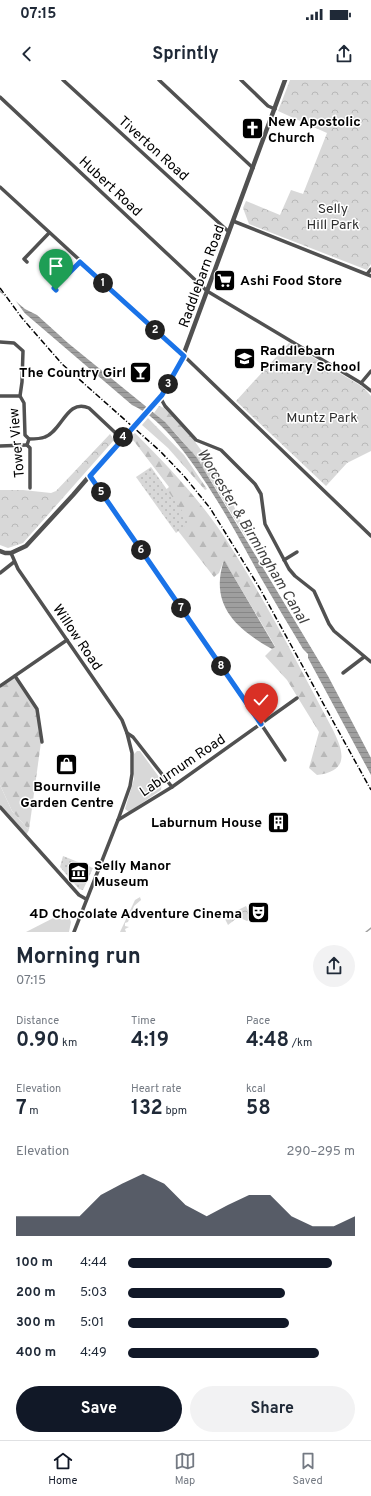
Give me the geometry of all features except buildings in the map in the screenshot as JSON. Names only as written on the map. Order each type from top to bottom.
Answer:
[{"type":"street","name":"Tiverton Road","points":[[64,80],[229,232]]},
{"type":"street","points":[[159,80],[253,168]]},
{"type":"street","points":[[241,80],[268,106],[275,109]]},
{"type":"street","name":"Raddlebarn Road","points":[[11,553],[26,546],[90,476],[130,429],[154,405],[184,356],[285,80]]},
{"type":"street","name":"Hubert Road","points":[[0,97],[207,291],[361,383],[371,391]]},
{"type":"street","points":[[0,188],[184,356],[371,536]]},
{"type":"street","points":[[233,221],[369,275],[371,269]]},
{"type":"street","points":[[28,262],[24,259],[49,233]]},
{"type":"street","points":[[56,290],[54,288],[80,262]]},
{"type":"street","name":"Tower View","points":[[0,342],[14,343],[23,351],[20,396],[24,402],[25,435],[29,439],[27,445],[30,448],[31,455],[30,488]]},
{"type":"street","points":[[361,383],[371,371]]},
{"type":"street","points":[[0,396],[20,396]]},
{"type":"street","points":[[160,397],[165,406],[196,440],[221,450],[255,484],[261,494],[264,524],[284,560],[295,576],[314,591],[329,624],[334,631],[371,662]]},
{"type":"street","points":[[29,439],[45,437],[57,427],[71,409],[82,406],[89,408],[122,439]]},
{"type":"street","points":[[0,446],[27,445]]},
{"type":"street","points":[[90,476],[285,760]]},
{"type":"street","points":[[0,550],[5,554],[11,553]]},
{"type":"street","points":[[284,560],[298,550]]},
{"type":"street","name":"Willow Road","points":[[11,553],[14,562],[122,720],[132,754],[132,774],[130,786],[74,932]]},
{"type":"street","points":[[0,573],[14,562]]},
{"type":"street","points":[[0,686],[67,640]]},
{"type":"street","points":[[344,673],[364,657]]},
{"type":"street","points":[[348,670],[351,675]]},
{"type":"street","points":[[15,676],[37,709],[42,742]]},
{"type":"street","name":"Laburnum Road","points":[[118,820],[172,787],[297,698]]},
{"type":"street","name":"Willow Road","points":[[127,733],[133,737],[172,787]]},
{"type":"street","points":[[0,807],[79,895],[86,899]]},
{"type":"green space","name":"Selly Hill Park","points":[[290,80],[371,80],[371,264],[367,270],[249,224],[243,208],[246,201],[280,215],[291,190],[303,194],[327,133],[278,111]]},
{"type":"green space","name":"Muntz Park","points":[[289,343],[363,387],[371,396],[371,451],[347,463],[326,486],[236,401]]},
{"type":"green space","points":[[159,406],[164,408],[193,439],[222,479],[247,539],[216,488],[194,456],[169,427],[154,413]]},
{"type":"green space","points":[[148,418],[184,455],[207,489],[205,490],[168,448],[142,425]]},
{"type":"green space","points":[[135,433],[173,472],[208,514],[229,544],[270,612],[336,736],[341,751],[341,758],[340,764],[335,769],[328,773],[317,775],[309,768],[319,732],[287,680],[265,656],[275,646],[224,560],[219,573],[214,577],[154,500],[169,487],[130,436]]},
{"type":"green space","points":[[110,434],[114,440],[23,543],[8,548],[0,545],[0,490],[23,490],[51,493],[56,491]]},
{"type":"green space","points":[[151,467],[190,522],[176,533],[136,477]]},
{"type":"green space","points":[[14,678],[36,709],[41,742],[29,830],[12,811],[0,785],[0,688]]},
{"type":"green space","points":[[137,751],[140,751],[162,781],[161,790],[129,812],[125,809],[134,779],[134,754]]},
{"type":"green space","points":[[0,785],[12,811],[29,830],[25,837],[0,807]]},
{"type":"green space","name":"Selly Manor Museum","points":[[63,856],[93,868],[83,890],[79,889],[60,867]]},
{"type":"green space","points":[[140,897],[141,900],[134,906],[128,922],[125,923],[125,926],[129,927],[125,929],[126,932],[120,932],[135,900]]},
{"type":"green space","points":[[246,906],[252,918],[247,921],[238,917],[228,925],[224,917]]},
{"type":"green space","points":[[67,911],[71,922],[69,932],[26,932]]},
{"type":"shaded area","points":[[0,288],[25,309],[37,315],[68,343],[165,422],[197,458],[328,676],[371,758],[371,775],[308,658],[308,654],[303,649],[287,623],[222,508],[187,457],[169,434],[151,417],[132,405],[0,292]]},
{"type":"shaded area","points":[[224,560],[275,647],[272,649],[247,633],[237,624],[223,603],[220,590],[220,576]]},
{"type":"pier","points":[[0,286],[13,297],[26,315],[9,302],[0,290]]},
{"type":"waterway","points":[[366,932],[371,928]]},
{"type":"railway","points":[[0,288],[22,318],[62,364],[160,451],[184,476],[210,508],[259,587],[371,790]]},
{"type":"place","name":"New Apostolic Church","points":[[253,129]]},
{"type":"place","name":"Ashi Food Store","points":[[224,280]]},
{"type":"place","name":"Raddlebarn Primary School","points":[[244,358]]},
{"type":"place","name":"The Country Girl","points":[[141,372]]},
{"type":"place","name":"Bournville Garden Centre","points":[[67,764]]},
{"type":"place","name":"Laburnum House","points":[[278,822]]},
{"type":"place","name":"Selly Manor Museum","points":[[78,873]]},
{"type":"place","name":"4D Chocolate Adventure Cinema","points":[[258,913]]},
{"type":"route","points":[[56,290],[54,288],[80,262],[184,356],[162,395],[130,429],[90,476],[261,724]]},
{"type":"water label","name":"Worcester & Birmingham Canal","points":[[253,536]]}]
